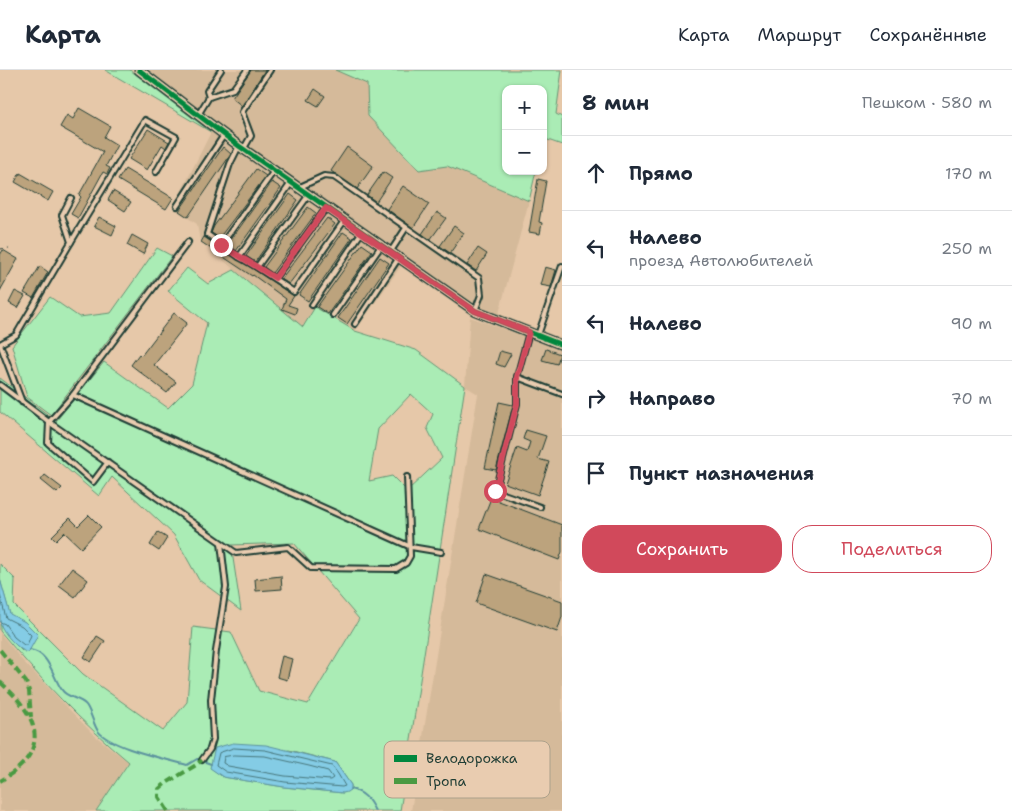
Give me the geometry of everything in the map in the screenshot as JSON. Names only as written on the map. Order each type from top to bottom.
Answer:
[{"type":"street","points":[[139,70],[241,148],[475,311],[562,345]]},
{"type":"lane","points":[[209,98],[207,91],[221,70]]},
{"type":"lane","points":[[198,115],[209,98],[233,89],[247,70]]},
{"type":"lane","points":[[270,70],[242,112],[251,136],[230,164],[207,234],[294,292],[344,220]]},
{"type":"lane","points":[[22,402],[0,344],[16,335],[145,120],[176,137],[156,172]]},
{"type":"lane","points":[[177,206],[224,135]]},
{"type":"lane","points":[[221,245],[274,171]]},
{"type":"lane","points":[[239,257],[294,186],[324,176],[334,176],[479,278],[481,295],[475,311]]},
{"type":"lane","points":[[257,267],[308,196]]},
{"type":"lane","points":[[71,198],[62,215],[71,242]]},
{"type":"lane","points":[[275,278],[326,208]]},
{"type":"lane","points":[[390,253],[406,228]]},
{"type":"lane","points":[[312,305],[361,233]]},
{"type":"lane","points":[[108,462],[93,482],[48,443],[49,422],[73,395],[188,242]]},
{"type":"lane","points":[[334,315],[380,246]]},
{"type":"lane","points":[[355,324],[398,259]]},
{"type":"lane","points":[[538,335],[562,266]]},
{"type":"lane","points":[[529,332],[517,377],[517,404],[495,491],[540,508]]},
{"type":"lane","points":[[517,377],[562,394]]},
{"type":"lane","points":[[0,385],[49,422],[236,553],[288,547],[311,568],[396,569],[406,563],[410,556],[407,477]]},
{"type":"lane","points":[[73,395],[411,547],[441,552]]},
{"type":"lane","points":[[202,760],[210,749],[213,740],[211,700],[226,587],[222,543]]},
{"type":"path","points":[[0,250],[9,248]]},
{"type":"shaded area","points":[[147,70],[335,70],[367,84],[447,166],[529,201],[498,317],[442,284],[308,191]]},
{"type":"shaded area","points":[[211,132],[401,266],[355,331],[315,307],[303,327],[200,241],[197,224],[173,208]]},
{"type":"shaded area","points":[[470,317],[562,349],[562,811],[411,811],[413,798],[550,798],[550,741],[422,741],[478,394],[465,386]]},
{"type":"shaded area","points":[[0,633],[21,659],[93,734],[128,762],[96,811],[0,811]]},
{"type":"green space","points":[[105,70],[130,70],[211,132]]},
{"type":"green space","points":[[335,70],[562,70],[556,114],[562,117],[562,145],[547,140],[547,85],[502,85],[502,175],[535,175],[529,201],[447,166],[419,170],[368,116],[367,84]]},
{"type":"green space","points":[[157,248],[172,256],[51,415],[27,397],[12,346],[50,297],[79,317],[111,313]]},
{"type":"green space","points":[[187,268],[208,284],[234,270],[303,327],[315,307],[355,331],[416,350],[465,386],[411,741],[384,741],[384,798],[402,798],[400,811],[96,811],[129,762],[62,700],[0,631],[0,624],[11,640],[22,651],[25,622],[10,615],[0,579],[0,564],[15,579],[14,605],[83,674],[163,731],[187,702],[193,627],[231,632],[259,691],[308,704],[359,619],[294,543],[231,545],[241,611],[199,580],[174,535],[112,477],[99,496],[0,412],[0,378],[56,421],[104,362],[168,408],[192,384],[207,323],[168,291]],"holes":[[[411,394],[433,414],[427,428],[442,458],[407,491],[392,476],[369,481],[378,429]],[[289,750],[335,762],[351,785],[351,789],[343,793],[284,787],[223,777],[211,768]]]},
{"type":"water","points":[[0,579],[10,614],[25,622],[38,635],[28,653],[11,640],[1,626]]},
{"type":"water","points":[[233,743],[266,745],[335,762],[351,785],[351,789],[343,793],[284,787],[223,777],[210,768],[215,748]]},
{"type":"building","points":[[251,70],[265,70],[242,106],[232,98]]},
{"type":"building","points":[[315,89],[325,96],[318,106],[308,100]]},
{"type":"building","points":[[79,108],[110,126],[104,137],[117,145],[106,166],[110,168],[107,174],[103,172],[78,218],[71,214],[81,197],[79,195],[103,152],[60,127],[67,115],[73,119]]},
{"type":"building","points":[[148,129],[169,142],[166,148],[162,145],[147,170],[129,159]]},
{"type":"building","points":[[223,147],[231,154],[188,217],[179,211]]},
{"type":"building","points":[[347,147],[373,166],[357,189],[331,171]]},
{"type":"building","points":[[125,169],[173,198],[166,209],[118,180]]},
{"type":"building","points":[[256,169],[266,176],[219,238],[211,233],[214,226]]},
{"type":"building","points":[[383,172],[392,178],[376,202],[367,195]]},
{"type":"building","points":[[20,173],[53,192],[48,201],[15,182]]},
{"type":"building","points":[[538,179],[546,181],[539,222],[542,223],[540,234],[529,232]]},
{"type":"building","points":[[272,182],[281,188],[236,251],[228,244]]},
{"type":"building","points":[[403,186],[429,204],[413,228],[387,209]]},
{"type":"building","points":[[113,191],[131,202],[125,211],[108,200]]},
{"type":"building","points":[[290,194],[298,200],[255,262],[246,256]]},
{"type":"building","points":[[308,207],[316,213],[272,273],[264,267]]},
{"type":"building","points":[[437,212],[446,218],[430,240],[422,234]]},
{"type":"building","points":[[99,217],[116,226],[112,235],[94,226]]},
{"type":"building","points":[[327,218],[335,224],[289,284],[281,279]]},
{"type":"building","points":[[454,226],[464,233],[450,253],[440,246]]},
{"type":"building","points":[[343,232],[352,238],[308,301],[299,295]]},
{"type":"building","points":[[132,235],[148,244],[143,254],[127,245]]},
{"type":"building","points":[[204,237],[294,296],[288,305],[297,308],[295,314],[282,309],[286,299],[253,275],[201,242]]},
{"type":"building","points":[[362,244],[372,251],[328,314],[317,307]]},
{"type":"building","points":[[478,248],[487,254],[476,271],[467,265]]},
{"type":"building","points":[[3,250],[18,259],[0,291],[0,255]]},
{"type":"building","points":[[380,257],[389,263],[347,324],[338,318]]},
{"type":"building","points":[[40,266],[48,272],[33,298],[24,293]]},
{"type":"building","points":[[545,267],[556,270],[551,287],[540,285]]},
{"type":"building","points":[[15,291],[25,296],[18,308],[9,303]]},
{"type":"building","points":[[174,313],[187,323],[154,365],[176,382],[167,393],[131,365],[139,354],[141,356]]},
{"type":"building","points":[[546,349],[560,354],[557,364],[542,360]]},
{"type":"building","points":[[500,351],[511,354],[504,367],[496,364]]},
{"type":"building","points":[[499,402],[513,405],[496,470],[485,468]]},
{"type":"building","points":[[526,430],[546,436],[538,459],[549,462],[538,495],[505,483],[517,448],[527,452],[530,442],[523,439]]},
{"type":"building","points":[[45,475],[62,488],[57,493],[41,480]]},
{"type":"building","points":[[491,498],[562,525],[562,552],[559,560],[479,529]]},
{"type":"building","points":[[89,515],[101,527],[81,548],[64,532],[56,540],[52,536],[70,518],[78,526]]},
{"type":"building","points":[[158,532],[167,538],[159,551],[150,545]]},
{"type":"building","points":[[72,568],[88,580],[75,597],[59,585]]},
{"type":"building","points":[[486,574],[562,601],[562,617],[557,632],[476,603]]},
{"type":"building","points":[[281,576],[282,589],[256,591],[255,579]]},
{"type":"building","points":[[97,636],[105,641],[91,662],[84,657]]},
{"type":"building","points":[[282,656],[292,659],[287,680],[277,677]]},
{"type":"waterway","points":[[30,650],[37,652],[46,660],[64,692],[87,706],[98,731],[114,743],[187,765],[197,759],[211,764]]},
{"type":"waterway","points":[[350,789],[366,797],[375,811]]},
{"type":"marked path","points":[[0,650],[26,682],[29,691],[31,717]]},
{"type":"marked path","points":[[0,682],[24,708],[31,721],[34,733],[33,746],[28,758],[17,770],[0,781]]},
{"type":"marked path","points":[[168,811],[159,797],[159,789],[202,760]]},
{"type":"cycle path","points":[[139,70],[239,146],[475,311],[562,345]]},
{"type":"route","points":[[221,245],[275,278],[326,208],[475,311],[529,332],[517,377],[517,404],[495,491]]}]
